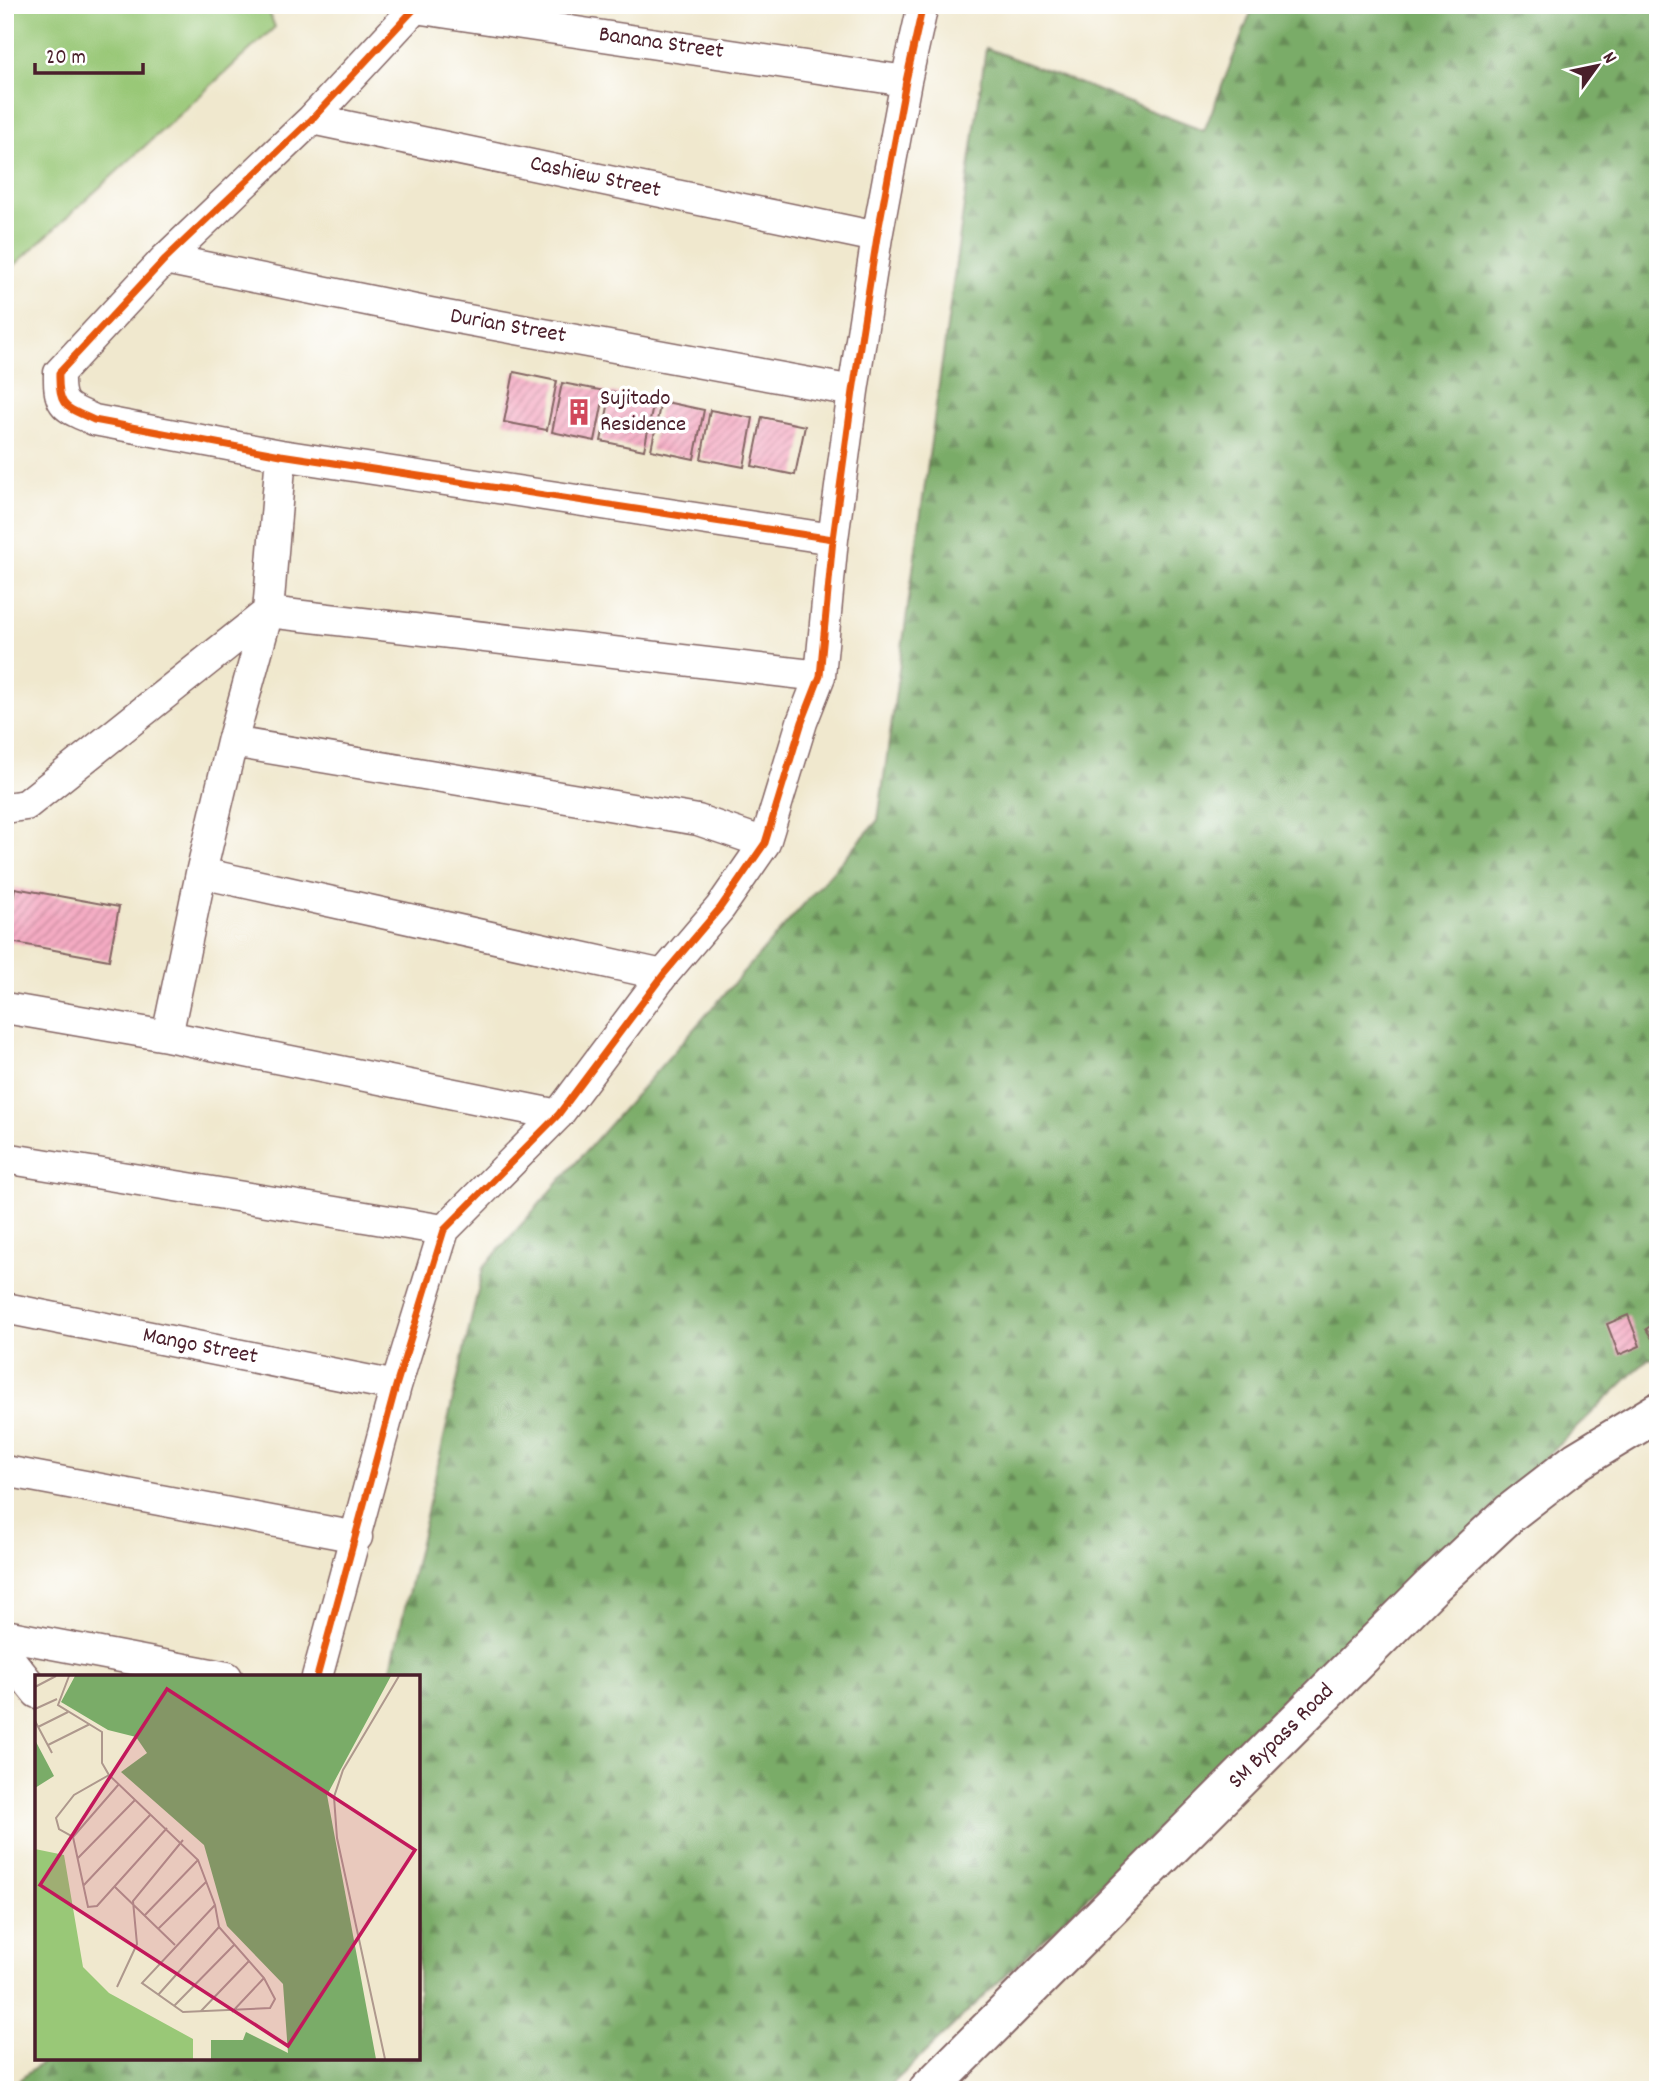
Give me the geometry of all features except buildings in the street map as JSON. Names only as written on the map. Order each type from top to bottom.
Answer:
[{"type":"street","points":[[318,1675],[396,1386],[444,1230],[558,1115],[663,975],[720,908],[765,843],[802,722],[820,676],[833,539],[853,391],[877,237],[923,5]]},
{"type":"street","points":[[415,7],[312,119],[165,259],[59,373],[58,392],[66,407],[94,420],[281,455],[833,539]]},
{"type":"street","name":"Banana Street","points":[[415,7],[906,81]]},
{"type":"street","name":"Cashiew Street","points":[[312,119],[877,237]]},
{"type":"street","name":"Durian Street","points":[[165,259],[430,313],[853,391]]},
{"type":"street","points":[[167,1037],[232,742],[268,612],[281,455]]},
{"type":"street","points":[[5,808],[26,805],[268,612],[820,676]]},
{"type":"street","points":[[232,742],[698,820],[765,843]]},
{"type":"street","points":[[201,873],[663,975]]},
{"type":"street","points":[[5,1008],[167,1037],[558,1115]]},
{"type":"street","points":[[5,1158],[444,1230]]},
{"type":"street","name":"Mango Street","points":[[5,1308],[396,1386]]},
{"type":"street","name":"SM Bypass Road","points":[[928,2090],[1432,1586],[1510,1513],[1577,1461],[1658,1412]]},
{"type":"street","points":[[5,1471],[357,1536]]},
{"type":"street","points":[[5,1636],[216,1675]]},
{"type":"street","points":[[5,1653],[35,1690]]},
{"type":"green space","points":[[5,5],[266,5],[275,27],[5,274]]},
{"type":"green space","points":[[1254,5],[1658,5],[1658,1358],[1648,1359],[886,2090],[6,2090],[45,2060],[420,2060],[420,1675],[389,1675],[483,1268],[878,820],[986,48],[1204,131]]},
{"type":"cycle path","points":[[415,5],[312,119],[165,259],[59,373],[62,400],[70,409],[94,420],[281,455],[833,539]]},
{"type":"cycle path","points":[[318,1675],[396,1386],[444,1230],[558,1115],[663,975],[720,908],[765,843],[802,722],[820,676],[833,539],[853,391],[877,237],[923,5]]},
{"type":"place","name":"Sujitado Residence","points":[[579,412]]}]
